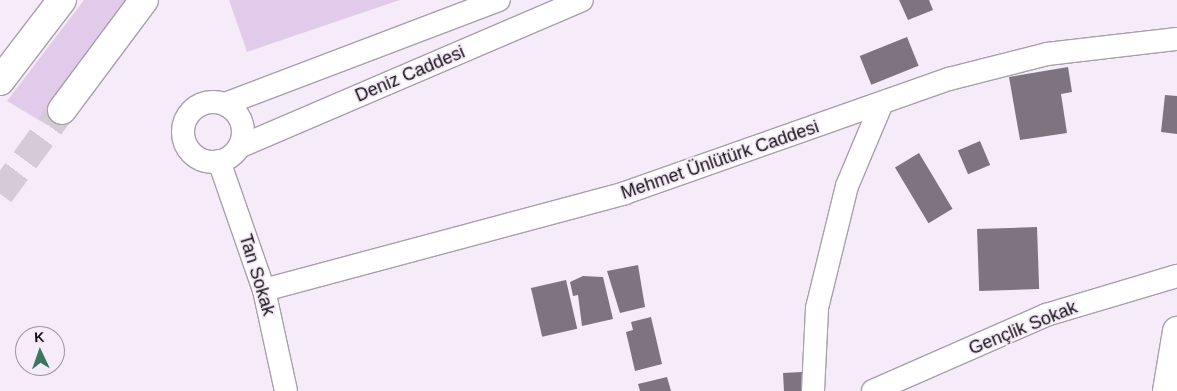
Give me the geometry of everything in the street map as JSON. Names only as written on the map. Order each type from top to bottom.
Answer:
[{"type":"main road","points":[[0,81],[62,0]]},
{"type":"main road","points":[[62,110],[144,0]]},
{"type":"main road","points":[[1167,391],[1176,338]]},
{"type":"street","points":[[226,104],[499,0]]},
{"type":"street","name":"Deniz Caddesi","points":[[219,161],[239,147],[582,0]]},
{"type":"street","name":"Mehmet Ünlütürk Caddesi","points":[[264,290],[626,193],[949,79],[1047,54],[1177,40]]},
{"type":"street","points":[[219,161],[195,157],[182,131],[196,106],[216,101],[226,104],[243,127],[239,147]]},
{"type":"street","points":[[813,391],[817,308],[847,186],[881,104]]},
{"type":"street","name":"Tan Sokak","points":[[219,161],[264,290],[286,391]]},
{"type":"street","name":"Gençlik Sokak","points":[[873,391],[1046,315],[1177,276]]},
{"type":"shaded area","points":[[84,0],[134,0],[47,125],[7,101]]},
{"type":"shaded area","points":[[229,0],[400,0],[247,52]]},
{"type":"building","points":[[899,0],[929,0],[933,10],[908,20]]},
{"type":"building","points":[[907,37],[919,66],[871,85],[860,56]]},
{"type":"building","points":[[1068,67],[1072,92],[1061,94],[1067,133],[1020,140],[1009,77]]},
{"type":"building","points":[[1165,95],[1177,96],[1177,134],[1161,132]]},
{"type":"building","points":[[980,141],[990,165],[968,174],[958,150]]},
{"type":"building","points":[[919,153],[952,209],[928,223],[895,167]]},
{"type":"building","points":[[1037,227],[1039,289],[979,291],[977,229]]},
{"type":"building","points":[[638,265],[645,307],[620,313],[607,271]]},
{"type":"building","points":[[583,276],[603,277],[613,319],[582,326],[578,295],[573,296],[570,282]]},
{"type":"building","points":[[566,280],[577,329],[542,337],[531,288]]},
{"type":"building","points":[[651,317],[662,364],[635,371],[626,332],[633,330],[631,322]]},
{"type":"building","points":[[802,372],[803,391],[784,391],[783,373]]},
{"type":"building","points":[[667,377],[671,391],[640,391],[638,384]]},
{"type":"tunnel","points":[[0,194],[62,110]]}]
